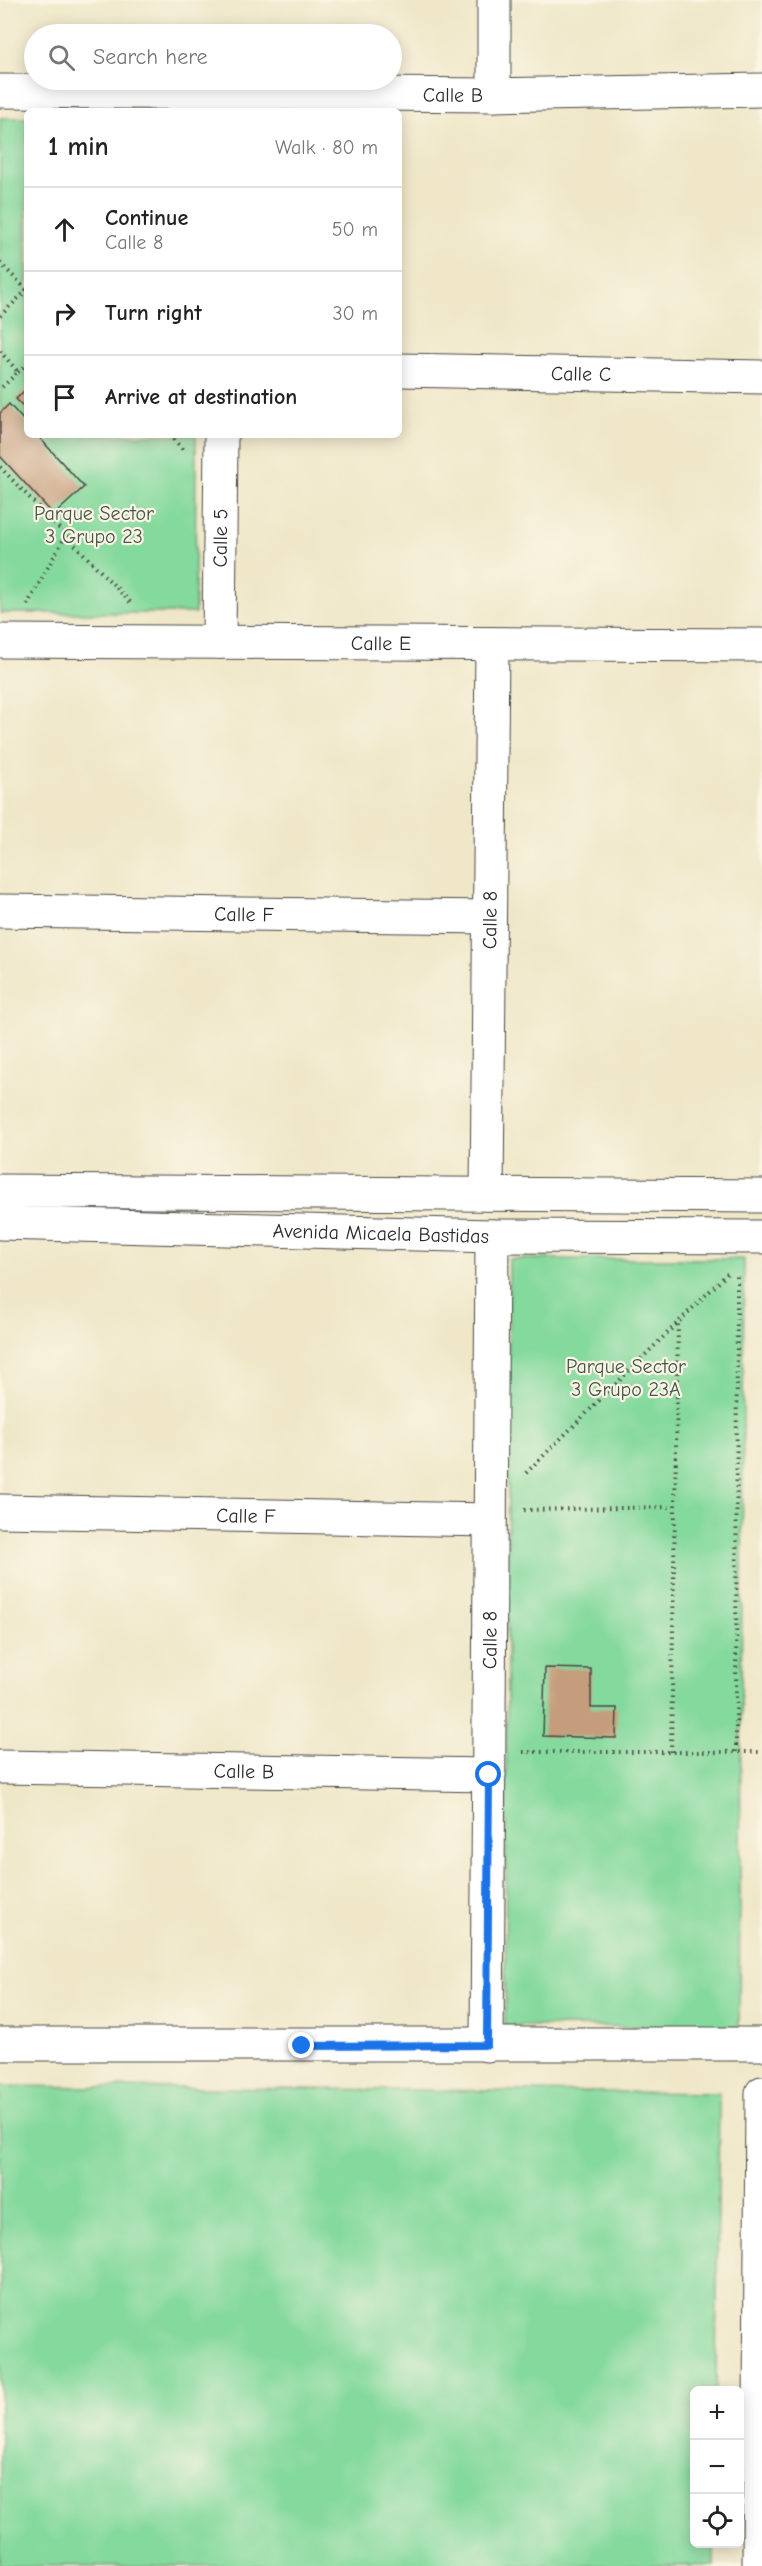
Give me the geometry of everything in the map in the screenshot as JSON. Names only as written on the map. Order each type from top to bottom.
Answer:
[{"type":"street","points":[[494,0],[494,95]]},
{"type":"street","name":"Calle B","points":[[0,91],[225,102],[762,90]]},
{"type":"street","name":"Calle C","points":[[402,370],[762,377]]},
{"type":"street","name":"Calle 5","points":[[206,440],[219,642]]},
{"type":"street","name":"Calle E","points":[[0,641],[762,645]]},
{"type":"street","name":"Calle 8","points":[[487,1194],[492,644]]},
{"type":"street","name":"Calle F","points":[[0,911],[489,917]]},
{"type":"street","name":"Avenida Micaela Bastidas","points":[[0,1191],[762,1196]]},
{"type":"street","name":"Avenida Micaela Bastidas","points":[[0,1223],[492,1236],[762,1237]]},
{"type":"street","name":"Calle 8","points":[[487,2045],[492,1236]]},
{"type":"street","name":"Calle F","points":[[0,1511],[490,1515]]},
{"type":"street","name":"Calle B","points":[[0,1767],[489,1764]]},
{"type":"street","points":[[0,2044],[762,2044]]},
{"type":"street","points":[[759,2566],[762,2093]]},
{"type":"path","points":[[0,262],[24,287]]},
{"type":"path","points":[[0,316],[24,293]]},
{"type":"path","points":[[0,351],[18,372]]},
{"type":"path","points":[[0,389],[24,367]]},
{"type":"path","points":[[172,438],[191,457],[206,440]]},
{"type":"path","points":[[0,467],[136,609],[125,609]]},
{"type":"path","points":[[37,609],[26,609],[66,535]]},
{"type":"path","points":[[736,1752],[737,1264]]},
{"type":"path","points":[[523,1476],[730,1271]]},
{"type":"path","points":[[671,1752],[678,1324]]},
{"type":"path","points":[[490,1515],[674,1507]]},
{"type":"path","points":[[489,1764],[671,1752],[762,1752]]},
{"type":"green space","name":"Parque Sector 3 Grupo 23","points":[[0,118],[24,118],[24,438],[196,438],[195,613],[0,613]]},
{"type":"green space","name":"Parque Sector 3 Grupo 23A","points":[[509,1259],[744,1259],[739,2027],[505,2026]]},
{"type":"green space","points":[[0,2086],[719,2093],[716,2386],[690,2386],[690,2548],[714,2548],[714,2566],[0,2566]]},
{"type":"building","points":[[24,391],[24,407],[16,399]]},
{"type":"building","points":[[9,404],[24,421],[24,438],[40,438],[84,487],[54,515],[0,456],[0,413]]},
{"type":"building","points":[[545,1668],[591,1669],[591,1708],[617,1708],[616,1738],[543,1736]]},
{"type":"route","points":[[302,2046],[487,2045],[489,1775]]}]
